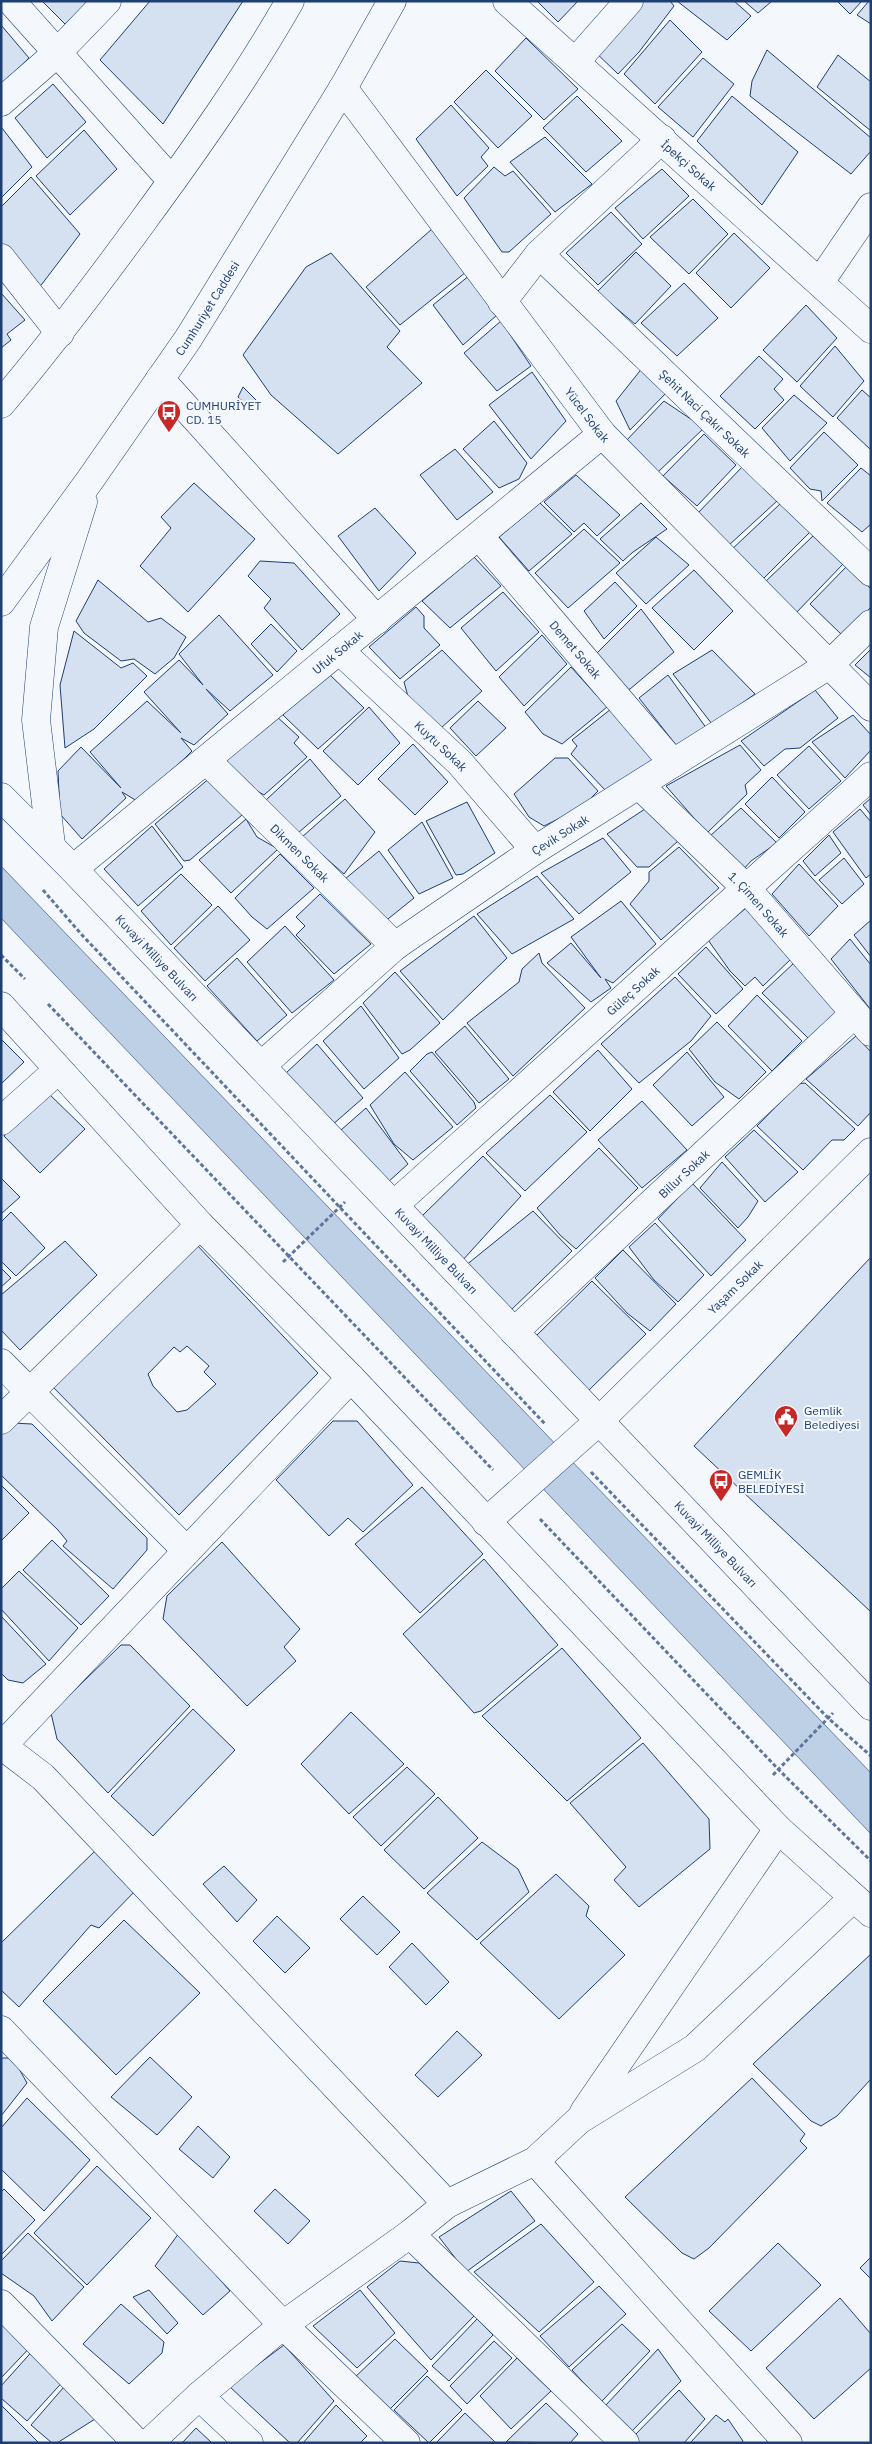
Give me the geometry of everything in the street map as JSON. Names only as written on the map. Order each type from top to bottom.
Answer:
[{"type":"street","points":[[11,1],[172,182]]},
{"type":"street","points":[[1,102],[57,53],[107,1]]},
{"type":"street","name":"Cumhuriyet Caddesi","points":[[1,602],[90,480],[188,339],[343,88],[392,1]]},
{"type":"street","name":"İpekçi Sokak","points":[[507,1],[576,61],[871,330]]},
{"type":"street","points":[[576,61],[629,1]]},
{"type":"street","points":[[1,404],[60,333],[172,182],[227,103],[283,4]]},
{"type":"street","name":"Yücel Sokak","points":[[343,88],[602,434],[871,707]]},
{"type":"street","points":[[502,302],[539,254],[662,139]]},
{"type":"street","points":[[820,282],[871,207]]},
{"type":"street","name":"Şehit Naci Çakır Sokak","points":[[539,254],[871,572]]},
{"type":"street","points":[[1,258],[60,333]]},
{"type":"street","points":[[160,379],[377,620]]},
{"type":"street","name":"Ufuk Sokak","points":[[74,868],[602,434]]},
{"type":"street","points":[[52,846],[36,720],[44,627],[90,480]]},
{"type":"street","name":"Demet Sokak","points":[[479,536],[673,763]]},
{"type":"street","name":"Çevik Sokak","points":[[261,1066],[395,946],[535,850],[829,665],[871,624]]},
{"type":"street","name":"Kuytu Sokak","points":[[339,650],[460,763],[535,850]]},
{"type":"street","name":"Dikmen Sokak","points":[[206,760],[395,946]]},
{"type":"street","name":"Güleç Sokak","points":[[394,1205],[871,776]]},
{"type":"street","name":"1. Çimen Sokak","points":[[639,785],[746,888],[862,1023]]},
{"type":"street","name":"Kuvayi Milliye Bulvarı","points":[[2,798],[74,868],[871,1706]]},
{"type":"street","points":[[1,1006],[200,1225],[351,1378],[778,1829],[862,1906],[695,2048],[579,2120],[535,2161],[447,2204],[410,2234],[283,2325],[200,2396],[149,2443]]},
{"type":"street","name":"Billur Sokak","points":[[514,1332],[862,1023]]},
{"type":"street","points":[[1,1120],[58,1070]]},
{"type":"street","name":"Yaşam Sokak","points":[[486,1522],[599,1421],[871,1152]]},
{"type":"street","points":[[1,1420],[200,1225]]},
{"type":"street","points":[[1,1363],[187,1551]]},
{"type":"street","points":[[351,1378],[2,1745],[43,1777],[447,2204]]},
{"type":"street","points":[[579,2120],[778,1829]]},
{"type":"street","points":[[1,2030],[283,2325],[406,2443]]},
{"type":"street","points":[[535,2161],[788,2443]]},
{"type":"street","points":[[410,2234],[625,2443]]},
{"type":"street","points":[[1,2304],[137,2443]]},
{"type":"street","points":[[200,2396],[248,2443]]},
{"type":"path","points":[[38,885],[561,1454],[828,1718],[871,1756]]},
{"type":"path","points":[[1,955],[28,983]]},
{"type":"path","points":[[41,996],[524,1488],[779,1770],[871,1861]]},
{"type":"path","points":[[304,1241],[327,1219]]},
{"type":"path","points":[[788,1760],[818,1729]]},
{"type":"water","points":[[1,866],[871,1773],[871,1834],[1,918]]},
{"type":"building","points":[[42,1],[91,1],[65,24]]},
{"type":"building","points":[[150,1],[243,1],[163,124],[100,60]]},
{"type":"building","points":[[537,1],[578,1],[558,22]]},
{"type":"building","points":[[634,1],[670,1],[674,6],[639,52],[618,74],[590,47]]},
{"type":"building","points":[[677,1],[734,1],[751,16],[727,40]]},
{"type":"building","points":[[744,1],[772,1],[758,13]]},
{"type":"building","points":[[837,1],[862,1],[850,14]]},
{"type":"building","points":[[871,1],[871,24],[857,15]]},
{"type":"building","points":[[670,20],[702,52],[655,104],[624,74]]},
{"type":"building","points":[[1,25],[29,58],[1,85]]},
{"type":"building","points":[[526,38],[578,89],[544,120],[495,71]]},
{"type":"building","points":[[767,50],[871,138],[871,151],[851,174],[750,96],[752,81]]},
{"type":"building","points":[[838,55],[871,82],[871,131],[817,87]]},
{"type":"building","points":[[703,58],[734,84],[693,137],[658,107]]},
{"type":"building","points":[[486,70],[532,116],[498,148],[454,102]]},
{"type":"building","points":[[53,84],[86,122],[47,158],[15,118]]},
{"type":"building","points":[[577,96],[622,141],[586,172],[543,128]]},
{"type":"building","points":[[732,96],[798,152],[762,205],[697,141]]},
{"type":"building","points":[[451,105],[489,148],[481,157],[488,166],[457,196],[416,139]]},
{"type":"building","points":[[1,129],[32,167],[1,198]]},
{"type":"building","points":[[84,130],[117,169],[70,215],[36,176]]},
{"type":"building","points":[[545,137],[592,184],[555,212],[510,162]]},
{"type":"building","points":[[494,167],[505,176],[513,171],[551,214],[509,252],[502,252],[464,198]]},
{"type":"building","points":[[662,169],[689,196],[643,239],[615,208]]},
{"type":"building","points":[[31,177],[80,234],[42,284],[35,290],[1,246],[1,207]]},
{"type":"building","points":[[693,199],[728,234],[689,274],[650,237]]},
{"type":"building","points":[[611,212],[642,244],[598,285],[566,253]]},
{"type":"building","points":[[432,229],[466,272],[400,325],[366,287]]},
{"type":"building","points":[[734,233],[770,268],[731,308],[696,273]]},
{"type":"building","points":[[636,252],[671,286],[635,324],[597,292]]},
{"type":"building","points":[[331,253],[400,331],[387,347],[422,383],[338,454],[271,395],[243,355],[306,267]]},
{"type":"building","points":[[470,275],[497,315],[463,345],[433,305]]},
{"type":"building","points":[[684,283],[718,318],[677,356],[641,323]]},
{"type":"building","points":[[1,293],[25,320],[7,334],[11,340],[1,348]]},
{"type":"building","points":[[806,305],[837,338],[797,382],[763,350]]},
{"type":"building","points":[[501,321],[531,366],[497,391],[464,353]]},
{"type":"building","points":[[835,346],[864,381],[833,417],[800,386]]},
{"type":"building","points":[[759,356],[783,379],[774,389],[784,400],[755,429],[720,396]]},
{"type":"building","points":[[643,367],[668,391],[630,430],[616,401]]},
{"type":"building","points":[[532,372],[566,421],[531,459],[489,405]]},
{"type":"building","points":[[243,387],[258,402],[251,409],[238,397]]},
{"type":"building","points":[[862,390],[871,398],[871,450],[837,418]]},
{"type":"building","points":[[794,395],[827,423],[790,461],[762,428]]},
{"type":"building","points":[[664,401],[704,428],[657,473],[625,442]]},
{"type":"building","points":[[494,421],[527,463],[519,479],[499,488],[463,449]]},
{"type":"building","points":[[824,432],[858,465],[822,501],[821,491],[810,489],[790,468]]},
{"type":"building","points":[[704,434],[736,465],[697,506],[663,476]]},
{"type":"building","points":[[455,449],[493,492],[457,520],[420,475]]},
{"type":"building","points":[[743,466],[777,501],[729,545],[698,513]]},
{"type":"building","points":[[861,468],[871,476],[871,524],[862,532],[827,503]]},
{"type":"building","points":[[576,475],[620,515],[597,536],[584,523],[574,532],[544,502]]},
{"type":"building","points":[[194,483],[255,539],[188,612],[140,566],[171,528],[161,517]]},
{"type":"building","points":[[540,503],[572,534],[529,571],[499,537]]},
{"type":"building","points":[[641,503],[667,529],[623,561],[600,539]]},
{"type":"building","points":[[780,504],[810,532],[759,583],[729,552]]},
{"type":"building","points":[[375,508],[416,553],[379,591],[338,536]]},
{"type":"building","points":[[584,529],[620,563],[568,608],[535,573]]},
{"type":"building","points":[[813,536],[844,563],[794,615],[763,584]]},
{"type":"building","points":[[656,537],[689,565],[646,604],[616,573]]},
{"type":"building","points":[[474,557],[501,586],[450,628],[422,601]]},
{"type":"building","points":[[260,561],[294,563],[340,614],[302,650],[264,608],[271,599],[248,576]]},
{"type":"building","points":[[847,566],[871,589],[871,607],[843,636],[810,604]]},
{"type":"building","points":[[694,570],[733,611],[694,650],[652,608]]},
{"type":"building","points":[[98,580],[148,622],[161,618],[186,637],[174,658],[155,674],[134,659],[121,661],[84,633],[76,621]]},
{"type":"building","points":[[615,582],[637,606],[604,639],[584,611]]},
{"type":"building","points":[[503,592],[539,632],[496,671],[461,628]]},
{"type":"building","points":[[416,607],[424,616],[424,628],[440,645],[400,679],[369,647]]},
{"type":"building","points":[[641,609],[674,652],[630,689],[624,691],[597,653]]},
{"type":"building","points":[[219,615],[273,675],[230,711],[206,689],[228,714],[194,745],[181,738],[192,751],[137,801],[122,792],[126,798],[82,839],[60,814],[58,771],[81,747],[121,788],[90,752],[147,701],[181,733],[144,692],[179,660],[203,685],[179,654]]},
{"type":"building","points":[[271,624],[297,651],[277,672],[251,644]]},
{"type":"building","points":[[74,631],[121,668],[133,663],[147,676],[94,729],[65,748],[60,685]]},
{"type":"building","points":[[542,635],[567,664],[524,706],[499,677]]},
{"type":"building","points":[[871,649],[871,678],[855,665]]},
{"type":"building","points":[[442,650],[482,691],[441,728],[409,700],[404,682]]},
{"type":"building","points":[[712,650],[755,694],[712,724],[673,674]]},
{"type":"building","points":[[571,667],[607,707],[562,744],[543,734],[525,712]]},
{"type":"building","points":[[326,671],[364,708],[318,749],[283,715]]},
{"type":"building","points":[[668,675],[707,729],[676,745],[639,698]]},
{"type":"building","points":[[815,690],[838,718],[800,748],[785,749],[764,766],[741,741]]},
{"type":"building","points":[[478,701],[506,728],[476,756],[450,728]]},
{"type":"building","points":[[369,707],[400,743],[358,785],[323,751]]},
{"type":"building","points":[[611,709],[655,758],[606,791],[571,754],[577,746],[572,740]]},
{"type":"building","points":[[275,715],[299,737],[294,743],[307,757],[264,795],[237,779],[221,761]]},
{"type":"building","points":[[853,715],[871,735],[871,750],[845,778],[812,742]]},
{"type":"building","points":[[413,744],[448,782],[415,815],[378,779]]},
{"type":"building","points":[[740,745],[761,770],[745,785],[747,794],[707,833],[666,786]]},
{"type":"building","points":[[809,746],[841,781],[809,809],[777,775]]},
{"type":"building","points":[[555,758],[568,758],[598,791],[582,807],[544,826],[529,817],[514,794]]},
{"type":"building","points":[[310,759],[341,796],[298,833],[265,801]]},
{"type":"building","points":[[211,777],[242,815],[190,860],[184,861],[155,824]]},
{"type":"building","points":[[772,777],[805,812],[779,838],[745,804]]},
{"type":"building","points":[[871,798],[871,815],[863,805]]},
{"type":"building","points":[[345,799],[375,832],[344,874],[302,837]]},
{"type":"building","points":[[467,802],[495,853],[463,874],[456,875],[426,821]]},
{"type":"building","points":[[648,807],[678,841],[649,867],[637,867],[607,834]]},
{"type":"building","points":[[741,808],[777,843],[751,861],[742,871],[710,836]]},
{"type":"building","points":[[860,809],[871,822],[871,874],[866,878],[833,832]]},
{"type":"building","points":[[246,819],[257,837],[278,849],[231,893],[199,860]]},
{"type":"building","points":[[422,822],[453,878],[419,894],[388,850]]},
{"type":"building","points":[[152,826],[183,867],[138,906],[104,869]]},
{"type":"building","points":[[829,835],[841,853],[815,876],[803,861]]},
{"type":"building","points":[[603,838],[631,872],[579,914],[541,873]]},
{"type":"building","points":[[679,847],[719,888],[661,940],[630,904],[649,881],[649,872]]},
{"type":"building","points":[[379,851],[414,898],[383,923],[345,879]]},
{"type":"building","points":[[280,854],[314,888],[267,929],[252,917],[235,898]]},
{"type":"building","points":[[844,858],[864,884],[842,904],[819,880]]},
{"type":"building","points":[[799,864],[838,906],[809,936],[772,894]]},
{"type":"building","points":[[181,874],[212,905],[171,945],[141,911]]},
{"type":"building","points":[[537,876],[574,919],[512,954],[477,914]]},
{"type":"building","points":[[320,894],[371,944],[334,974],[296,935],[305,926],[296,917]]},
{"type":"building","points":[[621,901],[656,944],[613,983],[605,979],[611,988],[591,1002],[547,963],[571,943],[601,978],[571,937]]},
{"type":"building","points":[[218,906],[250,940],[205,981],[174,948]]},
{"type":"building","points":[[746,908],[793,957],[763,986],[755,977],[745,986],[730,971],[708,940]]},
{"type":"building","points":[[474,916],[507,958],[443,1020],[400,971]]},
{"type":"building","points":[[871,920],[871,957],[854,935]]},
{"type":"building","points":[[285,926],[334,980],[292,1013],[247,962]]},
{"type":"building","points":[[850,939],[871,965],[871,1010],[831,959]]},
{"type":"building","points":[[706,947],[743,989],[716,1014],[678,974]]},
{"type":"building","points":[[539,953],[542,963],[585,1008],[513,1076],[467,1023],[519,982],[522,969]]},
{"type":"building","points":[[237,958],[287,1015],[257,1041],[207,986]]},
{"type":"building","points":[[795,962],[837,1013],[808,1038],[762,993]]},
{"type":"building","points":[[395,972],[440,1023],[410,1050],[402,1054],[363,1003]]},
{"type":"building","points":[[675,977],[711,1016],[691,1041],[639,1083],[601,1044]]},
{"type":"building","points":[[757,995],[802,1041],[772,1071],[728,1026]]},
{"type":"building","points":[[361,1006],[399,1058],[364,1089],[323,1041]]},
{"type":"building","points":[[717,1022],[766,1072],[739,1099],[715,1082],[689,1049]]},
{"type":"building","points":[[465,1026],[509,1079],[479,1103],[435,1052]]},
{"type":"building","points":[[856,1036],[871,1052],[871,1112],[858,1126],[806,1079]]},
{"type":"building","points":[[1,1039],[24,1062],[1,1084]]},
{"type":"building","points":[[317,1044],[363,1098],[331,1126],[286,1073]]},
{"type":"building","points":[[598,1050],[632,1089],[590,1131],[553,1092]]},
{"type":"building","points":[[432,1052],[474,1102],[476,1108],[457,1125],[410,1071],[427,1054]]},
{"type":"building","points":[[687,1052],[724,1097],[692,1126],[653,1085]]},
{"type":"building","points":[[405,1072],[453,1127],[413,1160],[394,1144],[370,1105]]},
{"type":"building","points":[[805,1083],[855,1129],[844,1140],[832,1140],[803,1170],[757,1126],[798,1084]]},
{"type":"building","points":[[47,1092],[85,1129],[40,1173],[4,1136]]},
{"type":"building","points":[[550,1095],[587,1132],[525,1191],[486,1153]]},
{"type":"building","points":[[642,1101],[687,1150],[642,1188],[598,1140]]},
{"type":"building","points":[[366,1108],[408,1164],[387,1183],[341,1130]]},
{"type":"building","points":[[754,1130],[798,1172],[765,1202],[725,1157]]},
{"type":"building","points":[[599,1148],[638,1188],[576,1249],[560,1235],[537,1208]]},
{"type":"building","points":[[483,1156],[521,1196],[461,1262],[420,1218]]},
{"type":"building","points":[[722,1162],[758,1201],[738,1228],[700,1188]]},
{"type":"building","points":[[1,1178],[20,1197],[1,1214]]},
{"type":"building","points":[[692,1183],[746,1240],[711,1276],[658,1219]]},
{"type":"building","points":[[533,1211],[572,1251],[509,1312],[465,1266]]},
{"type":"building","points":[[11,1212],[45,1248],[16,1276],[1,1261],[1,1222]]},
{"type":"building","points":[[655,1223],[704,1275],[678,1302],[654,1280],[629,1247]]},
{"type":"building","points":[[65,1241],[97,1275],[20,1350],[1,1330],[1,1295]]},
{"type":"building","points":[[195,1243],[318,1373],[179,1515],[49,1383]],"holes":[[[187,1346],[209,1366],[204,1372],[216,1384],[187,1410],[177,1412],[153,1386],[148,1374],[174,1347],[180,1352]]]},
{"type":"building","points":[[623,1250],[676,1304],[650,1331],[627,1313],[595,1278]]},
{"type":"building","name":"Gemlik Belediyesi","points":[[871,1257],[871,1612],[694,1446]]},
{"type":"building","points":[[1,1268],[11,1278],[1,1287]]},
{"type":"building","points":[[592,1281],[646,1334],[586,1393],[535,1337]]},
{"type":"building","points":[[333,1421],[357,1421],[413,1485],[363,1532],[348,1518],[329,1536],[276,1480]]},
{"type":"building","points":[[12,1423],[32,1424],[147,1538],[147,1550],[113,1589],[63,1546],[67,1541],[58,1530],[1,1475],[1,1434]]},
{"type":"building","points":[[1,1485],[29,1513],[1,1541]]},
{"type":"building","points":[[422,1487],[483,1554],[420,1613],[355,1544]]},
{"type":"building","points":[[52,1540],[109,1596],[81,1625],[23,1570]]},
{"type":"building","points":[[222,1542],[300,1629],[284,1647],[296,1661],[247,1706],[163,1619],[167,1596]]},
{"type":"building","points":[[484,1559],[558,1645],[481,1711],[474,1713],[403,1634]]},
{"type":"building","points":[[19,1571],[78,1628],[49,1661],[1,1609],[1,1589]]},
{"type":"building","points":[[1,1616],[46,1664],[23,1683],[8,1680],[1,1673]]},
{"type":"building","points":[[121,1645],[130,1645],[190,1706],[108,1793],[57,1739],[51,1713]]},
{"type":"building","points":[[562,1648],[641,1738],[567,1801],[482,1716]]},
{"type":"building","points":[[193,1709],[235,1750],[153,1836],[111,1796]]},
{"type":"building","points":[[351,1712],[404,1764],[349,1814],[301,1764]]},
{"type":"building","points":[[643,1743],[709,1819],[710,1849],[639,1907],[614,1880],[626,1867],[570,1803]]},
{"type":"building","points":[[407,1767],[435,1794],[381,1846],[353,1817]]},
{"type":"building","points":[[438,1797],[478,1838],[424,1889],[384,1850]]},
{"type":"building","points":[[482,1842],[518,1869],[529,1892],[477,1940],[427,1893]]},
{"type":"building","points":[[99,1847],[138,1888],[99,1928],[91,1925],[19,2007],[1,1990],[1,1943]]},
{"type":"building","points":[[224,1866],[257,1900],[237,1922],[203,1884]]},
{"type":"building","points":[[556,1874],[589,1906],[586,1916],[625,1955],[559,2019],[480,1943]]},
{"type":"building","points":[[363,1896],[400,1932],[377,1955],[340,1919]]},
{"type":"building","points":[[277,1916],[310,1948],[285,1973],[253,1941]]},
{"type":"building","points":[[124,1920],[200,1993],[116,2075],[43,2001]]},
{"type":"building","points":[[412,1943],[449,1982],[426,2005],[389,1967]]},
{"type":"building","points":[[871,1954],[871,2079],[837,2116],[821,2126],[811,2121],[753,2064]]},
{"type":"building","points":[[457,2031],[482,2055],[438,2097],[415,2075]]},
{"type":"building","points":[[150,2057],[192,2097],[157,2135],[111,2097]]},
{"type":"building","points":[[1,2058],[13,2058],[27,2083],[1,2116]]},
{"type":"building","points":[[752,2078],[805,2134],[800,2141],[807,2148],[709,2248],[694,2259],[682,2253],[625,2197]]},
{"type":"building","points":[[27,2098],[90,2160],[44,2211],[1,2169],[1,2128]]},
{"type":"building","points":[[198,2126],[230,2157],[213,2178],[179,2149]]},
{"type":"building","points":[[97,2166],[151,2218],[87,2285],[34,2233]]},
{"type":"building","points":[[4,2189],[35,2220],[1,2255],[1,2192]]},
{"type":"building","points":[[275,2189],[310,2221],[288,2244],[254,2211]]},
{"type":"building","points":[[511,2191],[535,2221],[466,2272],[439,2237]]},
{"type":"building","points":[[541,2224],[594,2282],[539,2332],[474,2272]]},
{"type":"building","points":[[28,2233],[84,2287],[52,2321],[34,2296],[1,2273],[1,2261]]},
{"type":"building","points":[[179,2233],[230,2291],[203,2315],[155,2266]]},
{"type":"building","points":[[778,2243],[821,2285],[751,2351],[709,2311]]},
{"type":"building","points":[[871,2257],[871,2279],[860,2268]]},
{"type":"building","points":[[400,2261],[419,2263],[474,2316],[431,2360],[367,2287]]},
{"type":"building","points":[[599,2286],[626,2314],[569,2367],[540,2336]]},
{"type":"building","points":[[149,2290],[178,2323],[167,2334],[133,2297]]},
{"type":"building","points":[[360,2290],[395,2333],[357,2368],[313,2326]]},
{"type":"building","points":[[840,2298],[871,2334],[871,2368],[814,2419],[766,2368]]},
{"type":"building","points":[[121,2304],[164,2342],[162,2353],[129,2384],[83,2344]]},
{"type":"building","points":[[1,2312],[36,2341],[1,2378]]},
{"type":"building","points":[[477,2319],[493,2335],[449,2381],[432,2366]]},
{"type":"building","points":[[622,2324],[650,2351],[601,2402],[572,2370]]},
{"type":"building","points":[[395,2339],[428,2371],[386,2413],[352,2380]]},
{"type":"building","points":[[494,2341],[512,2358],[467,2404],[450,2386]]},
{"type":"building","points":[[284,2345],[334,2401],[297,2443],[290,2443],[229,2386]]},
{"type":"building","points":[[36,2347],[67,2377],[27,2421],[1,2398],[1,2386]]},
{"type":"building","points":[[658,2349],[681,2381],[630,2433],[606,2405]]},
{"type":"building","points":[[517,2358],[551,2391],[511,2429],[480,2396]]},
{"type":"building","points":[[427,2376],[462,2410],[429,2443],[394,2410]]},
{"type":"building","points":[[70,2380],[103,2414],[57,2443],[52,2443],[31,2425]]},
{"type":"building","points":[[679,2390],[705,2419],[684,2443],[637,2443],[632,2438]]},
{"type":"building","points":[[546,2403],[578,2434],[570,2443],[506,2442]]},
{"type":"building","points":[[1,2405],[39,2443],[1,2443]]},
{"type":"building","points":[[336,2405],[367,2436],[360,2443],[303,2443]]},
{"type":"building","points":[[465,2413],[496,2443],[436,2443]]},
{"type":"building","points":[[716,2415],[725,2422],[728,2419],[743,2441],[742,2443],[690,2443]]},
{"type":"building","points":[[196,2428],[212,2443],[182,2443]]},
{"type":"place","name":"CUMHURİYET CD. 15","points":[[169,433]]},
{"type":"place","name":"Gemlik Belediyesi","points":[[786,1438]]},
{"type":"place","name":"GEMLİK BELEDİYESİ","points":[[721,1502]]}]
